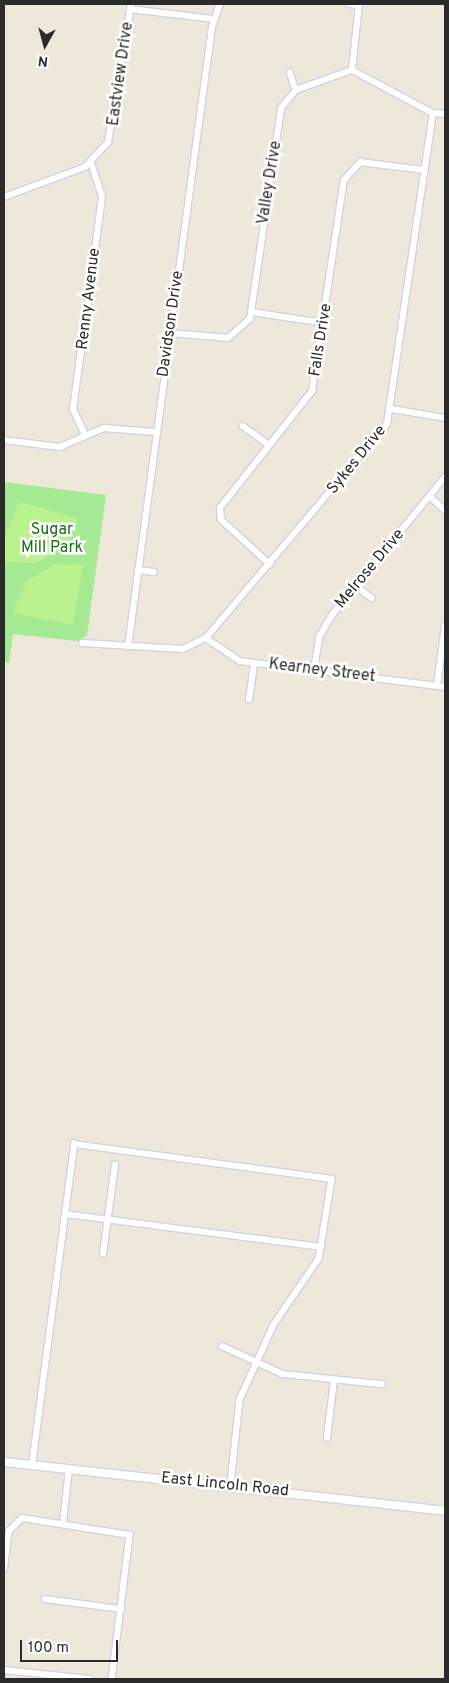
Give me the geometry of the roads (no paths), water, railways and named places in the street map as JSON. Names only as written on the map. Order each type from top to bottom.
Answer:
[{"type":"main road","name":"East Lincoln Road","points":[[4,1462],[230,1484],[445,1510]]},
{"type":"street","name":"Davidson Drive","points":[[128,647],[155,432],[214,19],[220,4]]},
{"type":"street","points":[[349,4],[359,4],[352,70]]},
{"type":"street","points":[[130,6],[214,19]]},
{"type":"street","name":"Eastview Drive","points":[[91,164],[113,132],[130,6]]},
{"type":"street","points":[[290,72],[296,90],[352,70],[433,114],[445,114]]},
{"type":"street","name":"Valley Drive","points":[[252,312],[281,108],[296,90]]},
{"type":"street","name":"Sykes Drive","points":[[82,643],[184,649],[206,638],[374,441],[392,409],[433,114]]},
{"type":"street","name":"Falls Drive","points":[[270,565],[219,514],[230,490],[312,391],[324,323],[344,180],[351,168],[362,162],[424,170]]},
{"type":"street","points":[[4,197],[91,164]]},
{"type":"street","name":"Renny Avenue","points":[[85,435],[73,409],[102,196],[91,164]]},
{"type":"street","points":[[170,333],[228,338],[252,312],[324,323]]},
{"type":"street","points":[[392,409],[445,418]]},
{"type":"street","points":[[243,426],[268,444]]},
{"type":"street","points":[[4,440],[60,446],[85,435],[121,427],[155,432]]},
{"type":"street","name":"Melrose Drive","points":[[314,670],[319,637],[356,586],[431,497],[445,477]]},
{"type":"street","points":[[431,497],[445,510]]},
{"type":"street","points":[[138,570],[154,572]]},
{"type":"street","points":[[356,586],[372,598]]},
{"type":"street","points":[[438,686],[445,625]]},
{"type":"street","name":"Kearney Street","points":[[206,638],[240,661],[445,687]]},
{"type":"street","points":[[249,700],[254,663]]},
{"type":"street","points":[[32,1465],[74,1144],[332,1179],[319,1260],[274,1325],[240,1400],[230,1484]]},
{"type":"street","points":[[103,1254],[114,1165]]},
{"type":"street","points":[[65,1214],[321,1247]]},
{"type":"street","points":[[222,1346],[283,1374],[382,1384]]},
{"type":"street","points":[[327,1438],[334,1380]]},
{"type":"street","points":[[63,1523],[69,1469]]},
{"type":"street","points":[[4,1569],[8,1531],[16,1520],[63,1523],[130,1535],[112,1679]]},
{"type":"street","points":[[45,1599],[121,1609]]},
{"type":"street","points":[[4,1670],[90,1679]]},
{"type":"park label","name":"Sugar Mill Park","points":[[52,539]]}]
